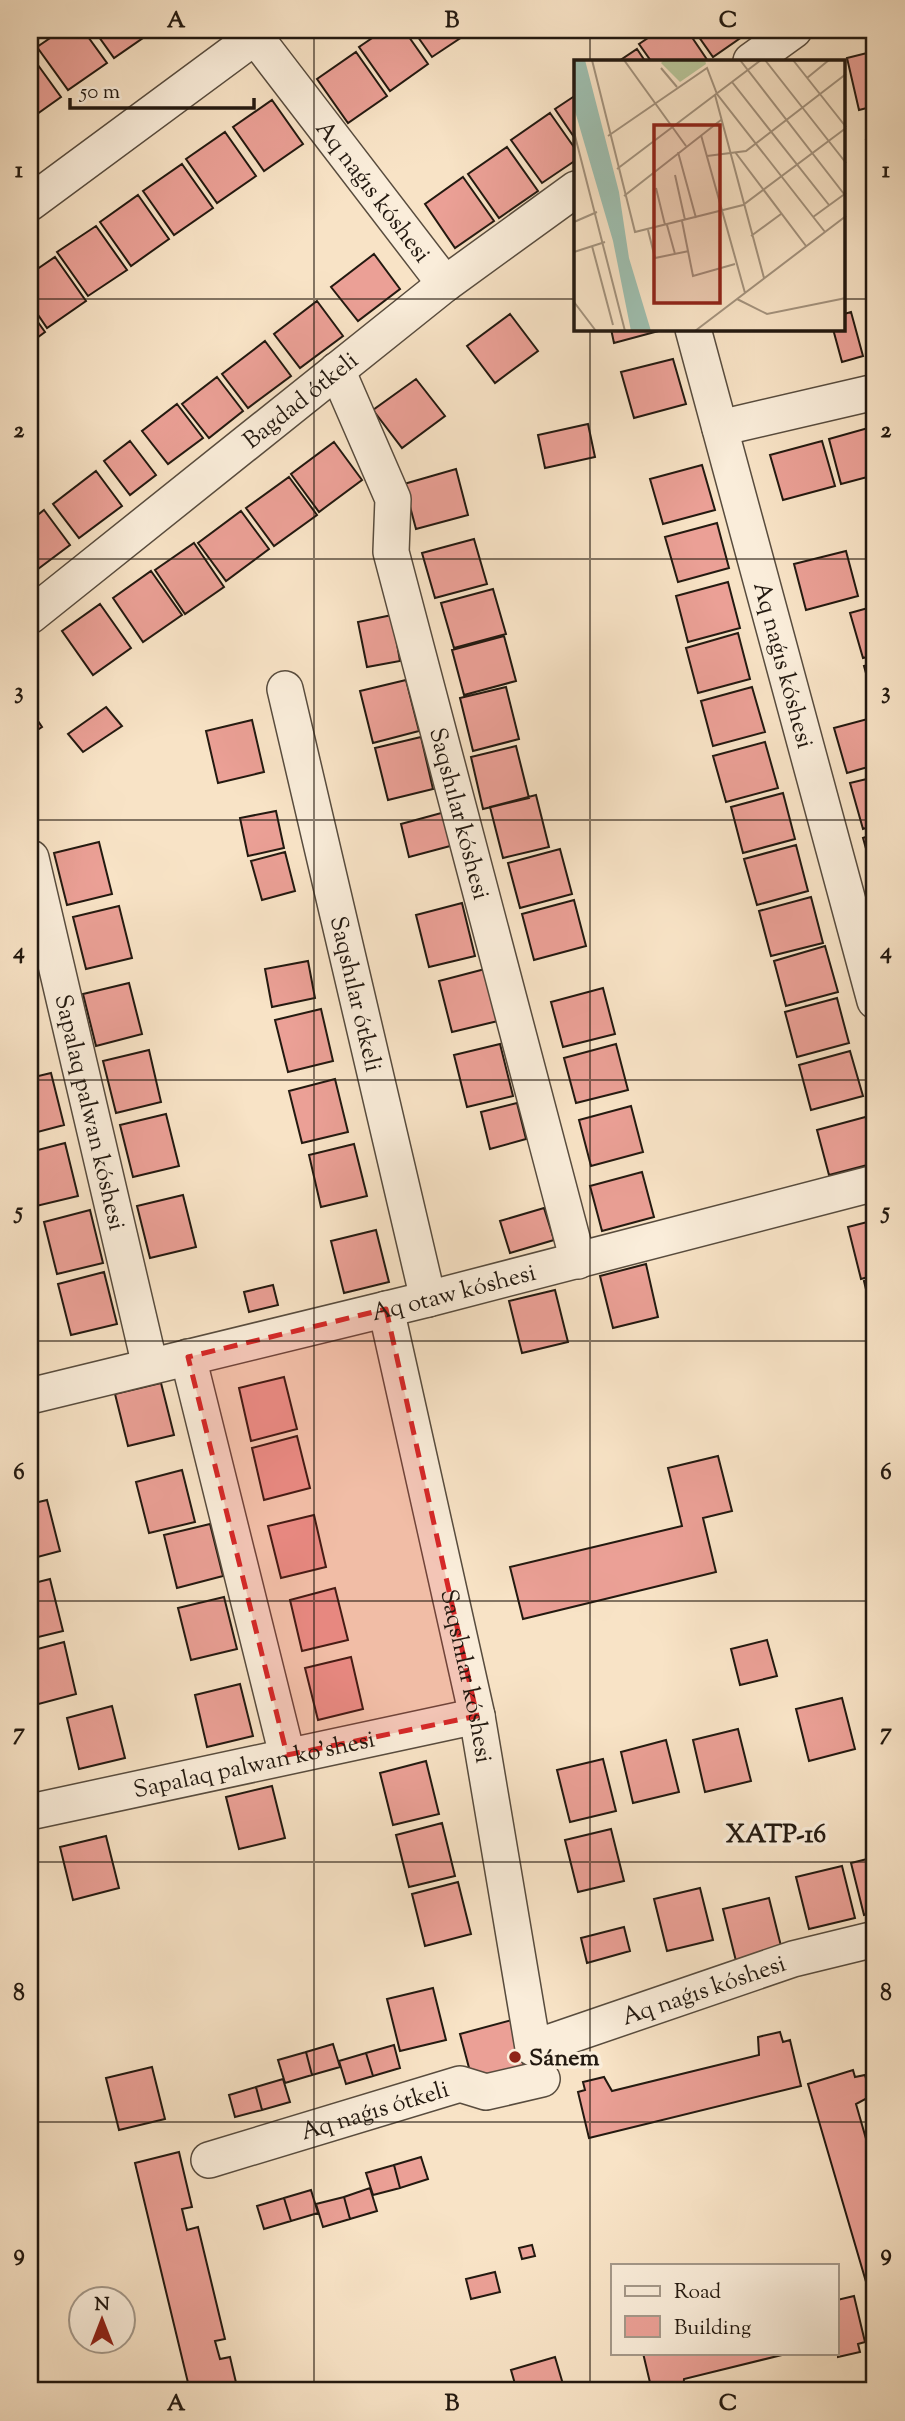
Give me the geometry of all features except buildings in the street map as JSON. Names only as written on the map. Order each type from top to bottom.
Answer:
[{"type":"street","points":[[752,60],[794,30]]},
{"type":"street","points":[[30,203],[256,32]]},
{"type":"street","name":"Aq naǵıs kóshesi","points":[[256,32],[445,284]]},
{"type":"street","name":"Bagdad ótkeli","points":[[30,616],[445,284],[574,190]]},
{"type":"street","name":"Aq naǵıs kóshesi","points":[[694,331],[875,1001]]},
{"type":"street","name":"Saqshılar kóshesi","points":[[337,370],[393,499],[391,552],[578,1261]]},
{"type":"street","points":[[720,428],[875,392]]},
{"type":"street","name":"Saqshılar ótkeli","points":[[285,688],[428,1299]]},
{"type":"street","name":"Sapalaq palwan kóshesi","points":[[31,858],[150,1366]]},
{"type":"street","name":"Aq otaw kóshesi","points":[[30,1396],[428,1299],[875,1183]]},
{"type":"street","name":"Saqshılar kóshesi","points":[[386,1309],[477,1716],[538,2063]]},
{"type":"street","points":[[188,1357],[287,1755]]},
{"type":"street","name":"Sapalaq palwan ko'shesi","points":[[30,1812],[477,1716]]},
{"type":"street","name":"Aq naǵıs kóshesi","points":[[538,2063],[793,1959],[875,1939]]},
{"type":"street","name":"Aq naǵıs ótkeli","points":[[209,2160],[460,2084],[486,2092],[538,2063]]},
{"type":"highlighted area","points":[[386,1309],[477,1716],[287,1755],[188,1357]]},
{"type":"place","name":"Sánem","points":[[515,2057]]},
{"type":"district","name":"XATP-16","points":[[776,1833]]}]
